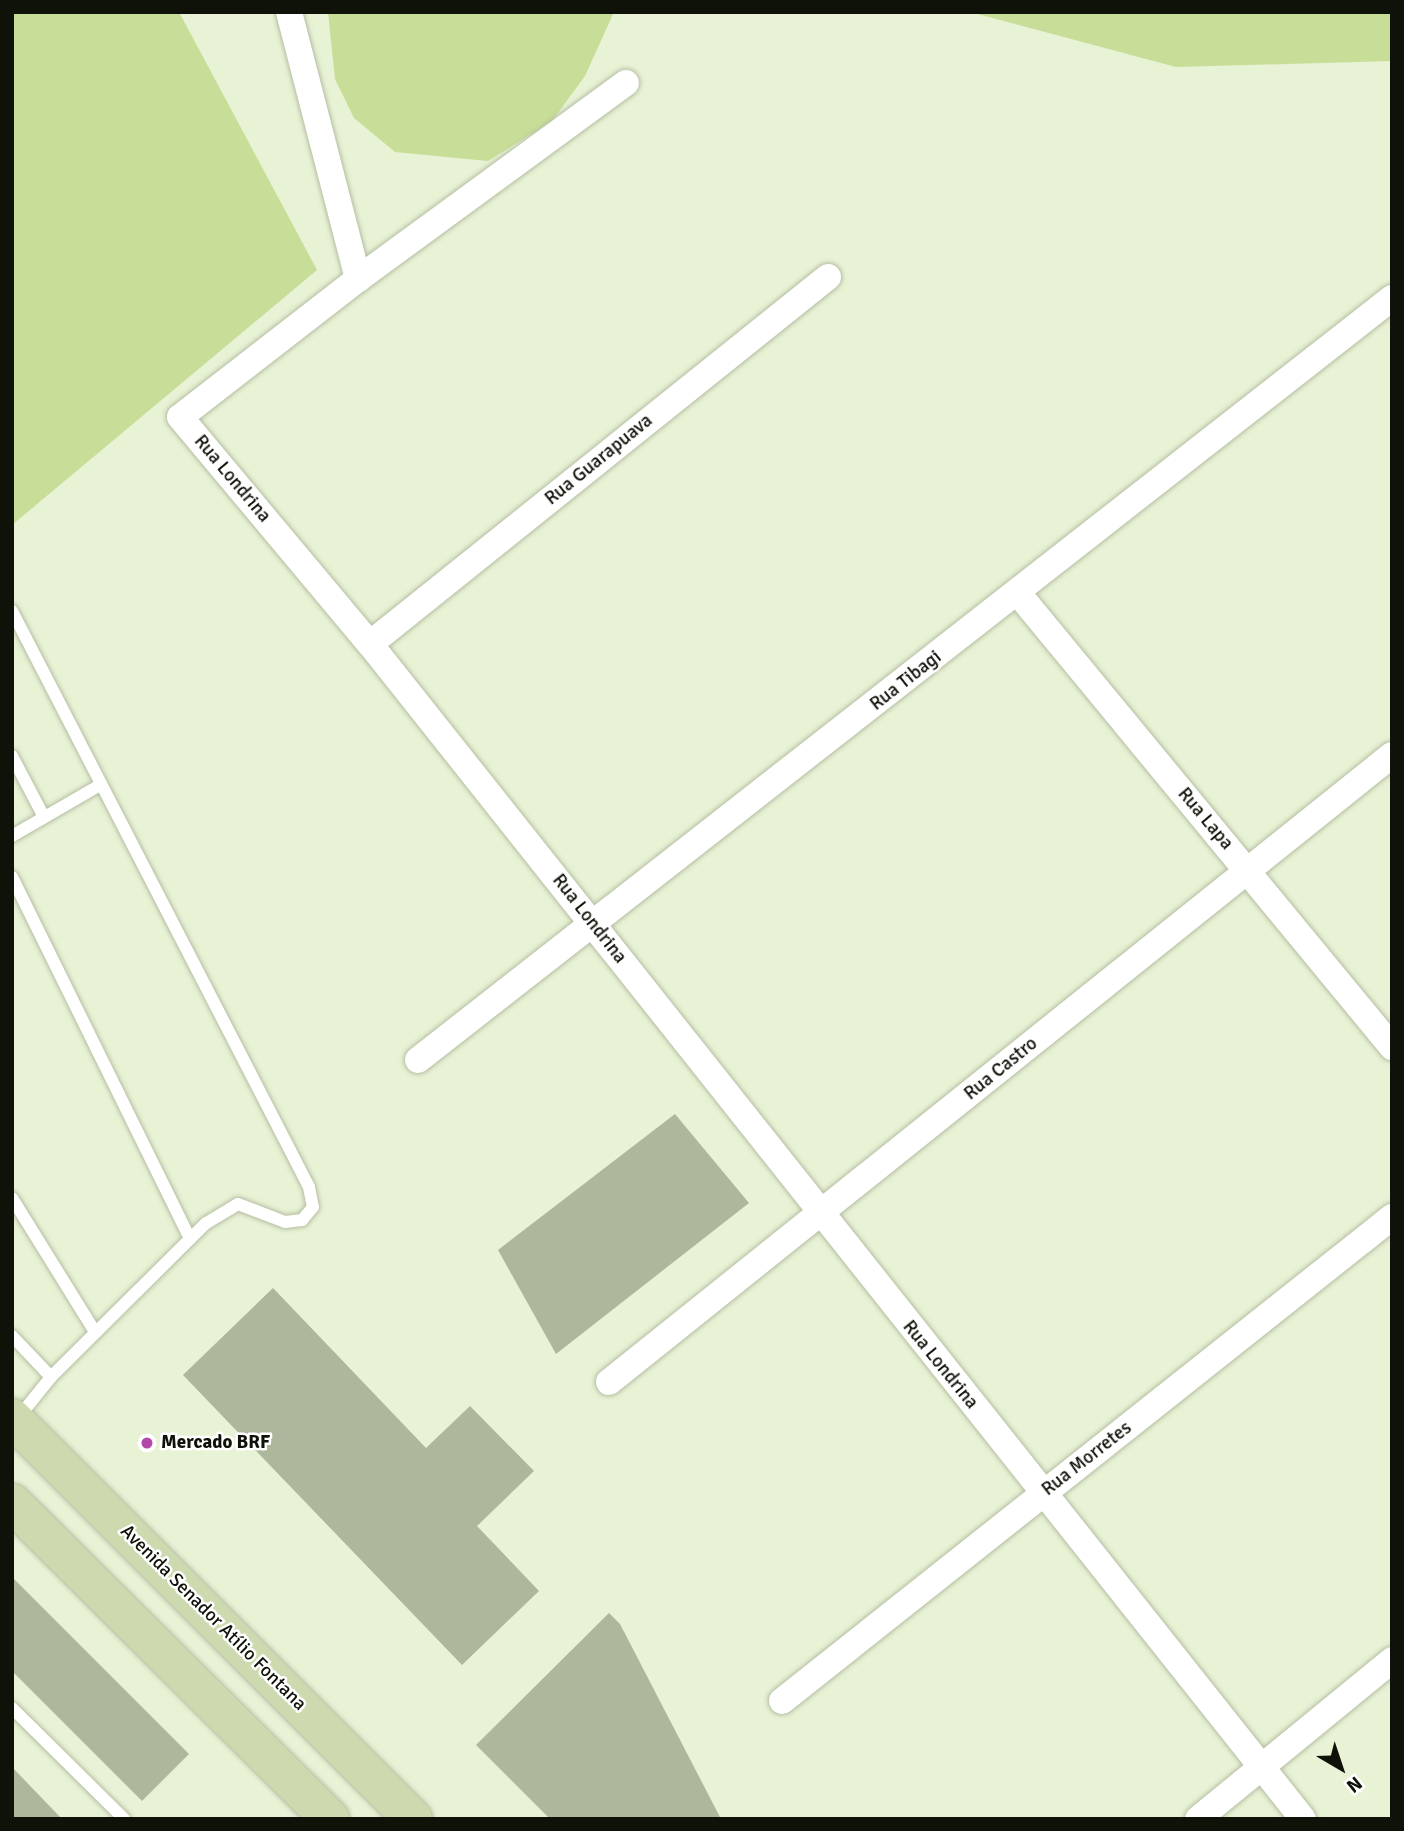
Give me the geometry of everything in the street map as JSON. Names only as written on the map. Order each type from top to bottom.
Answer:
[{"type":"main road","name":"Avenida Senador Atílio Fontana","points":[[14,1420],[413,1819]]},
{"type":"main road","points":[[12,1503],[330,1819]]},
{"type":"street","points":[[289,12],[358,279],[626,83]]},
{"type":"street","name":"Rua Guarapuava","points":[[370,644],[828,276]]},
{"type":"street","name":"Rua Londrina","points":[[358,279],[180,416],[370,644],[596,927],[819,1214],[1303,1819]]},
{"type":"street","name":"Rua Tibagi","points":[[418,1060],[596,927],[1392,298]]},
{"type":"street","name":"Rua Lapa","points":[[1017,592],[1392,1047]]},
{"type":"street","name":"Rua Castro","points":[[609,1382],[1392,755]]},
{"type":"street","name":"Rua Morretes","points":[[782,1700],[1392,1217]]},
{"type":"street","points":[[1198,1819],[1392,1660]]},
{"type":"lane","points":[[12,611],[309,1187],[313,1208],[302,1220],[285,1222],[238,1204],[190,1238],[51,1377],[14,1420]]},
{"type":"lane","points":[[12,756],[44,817]]},
{"type":"lane","points":[[12,836],[100,785]]},
{"type":"lane","points":[[12,877],[190,1238]]},
{"type":"lane","points":[[12,1198],[95,1332]]},
{"type":"lane","points":[[12,1336],[51,1377]]},
{"type":"lane","points":[[12,1708],[124,1819]]},
{"type":"green space","points":[[12,12],[179,12],[317,270],[12,525]]},
{"type":"green space","points":[[328,12],[614,12],[585,76],[552,121],[488,161],[395,152],[354,118],[335,79]]},
{"type":"green space","points":[[970,12],[1392,12],[1392,61],[1176,67]]},
{"type":"building","points":[[675,1114],[749,1203],[556,1354],[498,1250]]},
{"type":"building","points":[[273,1288],[426,1448],[470,1406],[534,1471],[477,1526],[539,1591],[462,1665],[183,1375]]},
{"type":"building","points":[[12,1577],[189,1754],[142,1801],[12,1671]]},
{"type":"building","points":[[609,1613],[620,1624],[721,1819],[550,1819],[476,1745]]},
{"type":"building","points":[[12,1767],[62,1819],[12,1819]]},
{"type":"place","name":"Mercado BRF","points":[[147,1443]]}]
